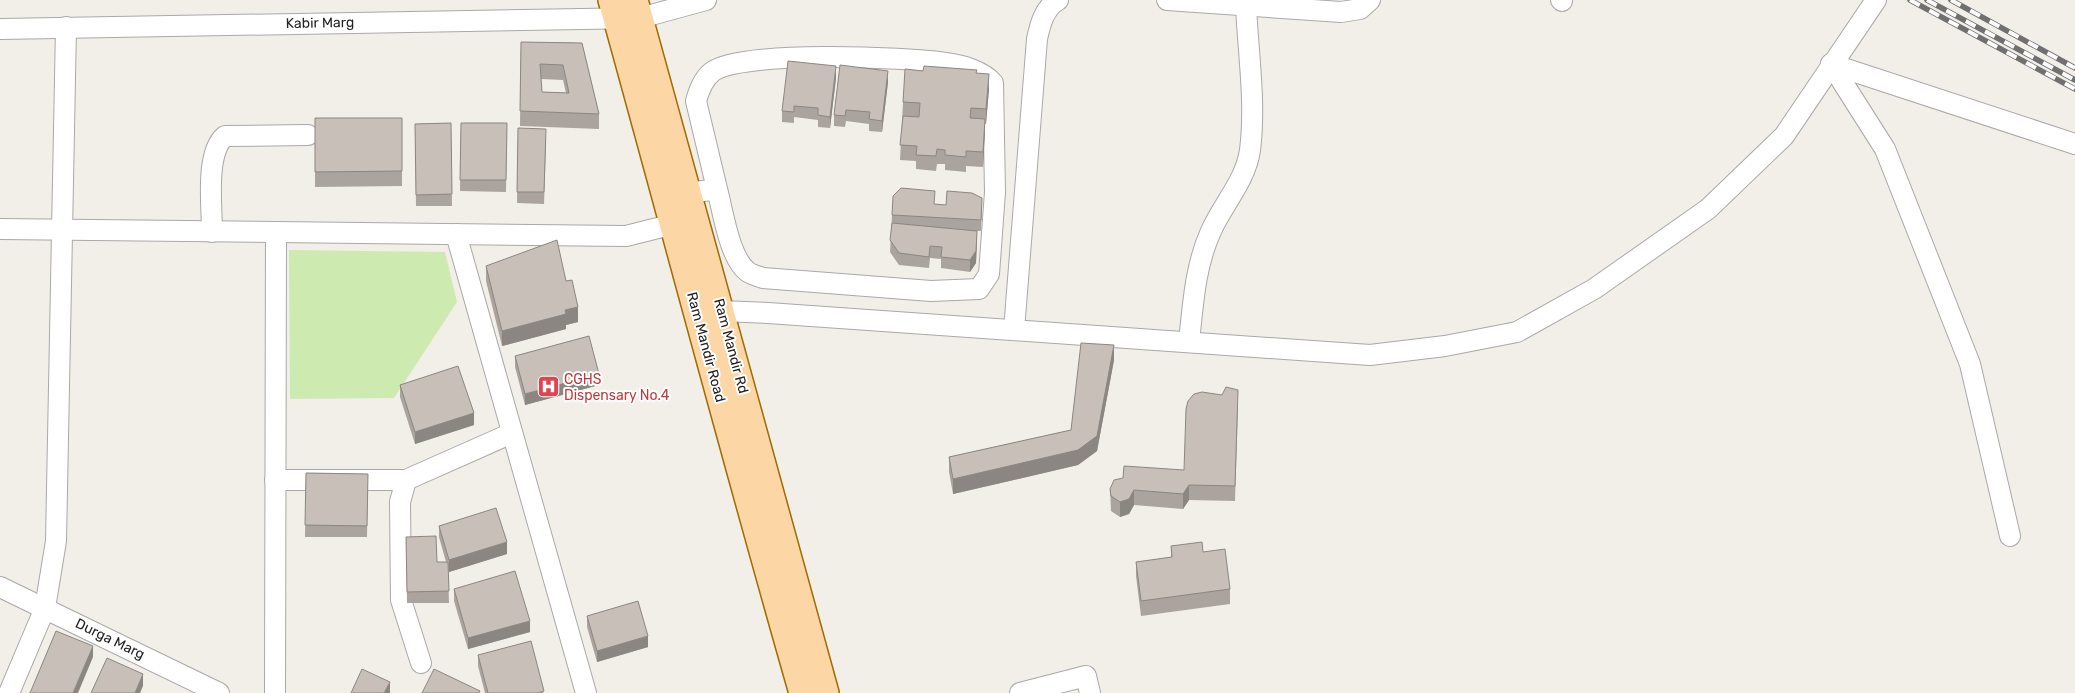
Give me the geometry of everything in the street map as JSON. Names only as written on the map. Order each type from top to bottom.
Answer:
[{"type":"main road","name":"Ram Mandir Rd","points":[[626,9],[689,193],[709,313],[826,693]]},
{"type":"main road","name":"Ram Mandir Road","points":[[626,9],[674,224],[709,313],[802,693]]},
{"type":"street","name":"Kabir Marg","points":[[0,29],[626,9],[706,0]]},
{"type":"street","points":[[1014,330],[1037,40],[1041,22],[1052,4],[1058,0]]},
{"type":"street","points":[[1167,0],[1341,12],[1360,9],[1370,0]]},
{"type":"street","points":[[709,313],[1014,330],[1370,355],[1445,346],[1517,332],[1594,289],[1708,210],[1784,136],[1876,0]]},
{"type":"street","points":[[1189,342],[1198,270],[1210,232],[1241,179],[1250,150],[1251,112],[1246,6]]},
{"type":"street","points":[[9,693],[45,608],[56,541],[66,27]]},
{"type":"street","points":[[828,56],[946,63],[986,74],[993,83],[995,192],[988,274],[979,290],[931,291],[763,278],[749,273],[733,250],[718,189],[696,101],[700,87],[713,71],[738,61],[828,56]]},
{"type":"street","points":[[1831,64],[2075,144]]},
{"type":"street","points":[[1831,64],[1884,149],[1970,364],[2010,536]]},
{"type":"street","points":[[1847,90],[1876,79]]},
{"type":"street","points":[[212,232],[212,163],[214,150],[219,140],[225,136],[308,135]]},
{"type":"street","points":[[689,193],[718,189]]},
{"type":"street","points":[[0,229],[626,236],[674,224]]},
{"type":"street","points":[[275,693],[276,232]]},
{"type":"street","points":[[456,234],[586,693]]},
{"type":"street","points":[[275,480],[406,480],[512,433]]},
{"type":"street","points":[[406,480],[400,502],[401,600],[421,664]]},
{"type":"street","name":"Durga Marg","points":[[0,587],[219,693]]},
{"type":"street","points":[[1020,693],[1086,676],[1090,693]]},
{"type":"green space","points":[[289,250],[445,252],[457,302],[394,398],[290,399]]},
{"type":"building","points":[[521,42],[582,43],[599,114],[520,111]],"holes":[[[540,64],[563,65],[569,93],[542,92]]]},
{"type":"building","points":[[788,61],[836,66],[830,117],[818,115],[818,108],[794,106],[794,112],[782,111]]},
{"type":"building","points":[[840,65],[888,71],[882,121],[869,119],[870,112],[846,110],[845,116],[834,115]]},
{"type":"building","points":[[924,66],[977,70],[976,73],[989,74],[986,109],[971,108],[970,118],[985,119],[983,152],[966,151],[966,157],[945,155],[945,150],[937,149],[936,156],[916,155],[917,146],[900,145],[903,116],[919,117],[920,103],[903,102],[905,69],[923,71]]},
{"type":"building","points":[[315,118],[402,118],[402,171],[315,172]]},
{"type":"building","points":[[451,123],[452,194],[416,195],[415,124]]},
{"type":"building","points":[[461,123],[507,123],[506,180],[460,180]]},
{"type":"building","points":[[518,128],[546,129],[544,192],[517,192]]},
{"type":"building","points":[[901,188],[935,191],[934,204],[946,205],[947,191],[972,193],[982,198],[981,220],[892,215],[893,196]]},
{"type":"building","points":[[892,223],[977,231],[976,251],[970,260],[941,257],[942,247],[930,246],[929,257],[899,253],[890,240]]},
{"type":"building","points":[[557,240],[566,281],[572,280],[578,307],[565,310],[566,314],[502,331],[486,266]]},
{"type":"building","points":[[589,336],[599,374],[525,394],[515,356]]},
{"type":"building","points":[[1081,343],[1114,345],[1097,436],[1078,450],[953,479],[949,457],[1071,430]]},
{"type":"building","points":[[458,366],[474,413],[415,432],[400,385]]},
{"type":"building","points":[[1226,387],[1238,390],[1235,486],[1189,485],[1183,494],[1134,490],[1129,499],[1120,502],[1111,496],[1110,489],[1114,480],[1123,478],[1124,466],[1184,470],[1186,409],[1188,401],[1194,394],[1202,392],[1222,395]]},
{"type":"building","points":[[306,473],[368,474],[367,526],[305,525]]},
{"type":"building","points":[[496,508],[507,542],[449,560],[439,526]]},
{"type":"building","points":[[436,536],[437,562],[448,562],[449,591],[407,592],[406,537]]},
{"type":"building","points":[[1202,542],[1203,552],[1225,549],[1230,589],[1141,601],[1136,562],[1172,557],[1171,546]]},
{"type":"building","points":[[515,571],[530,621],[468,638],[454,589]]},
{"type":"building","points":[[638,601],[648,636],[597,651],[587,616]]},
{"type":"building","points":[[56,631],[93,646],[73,693],[30,693]]},
{"type":"building","points":[[531,641],[544,691],[538,693],[488,693],[478,655]]},
{"type":"building","points":[[107,658],[143,674],[135,693],[91,693]]},
{"type":"building","points":[[362,669],[390,682],[384,693],[351,693]]},
{"type":"building","points":[[434,669],[480,691],[479,693],[422,693]]},
{"type":"railway","points":[[1910,0],[2075,89]]},
{"type":"railway","points":[[1927,0],[2075,80]]},
{"type":"railway","points":[[1951,0],[2075,68]]},
{"type":"place","name":"CGHS Dispensary No.4","points":[[548,387]]}]
